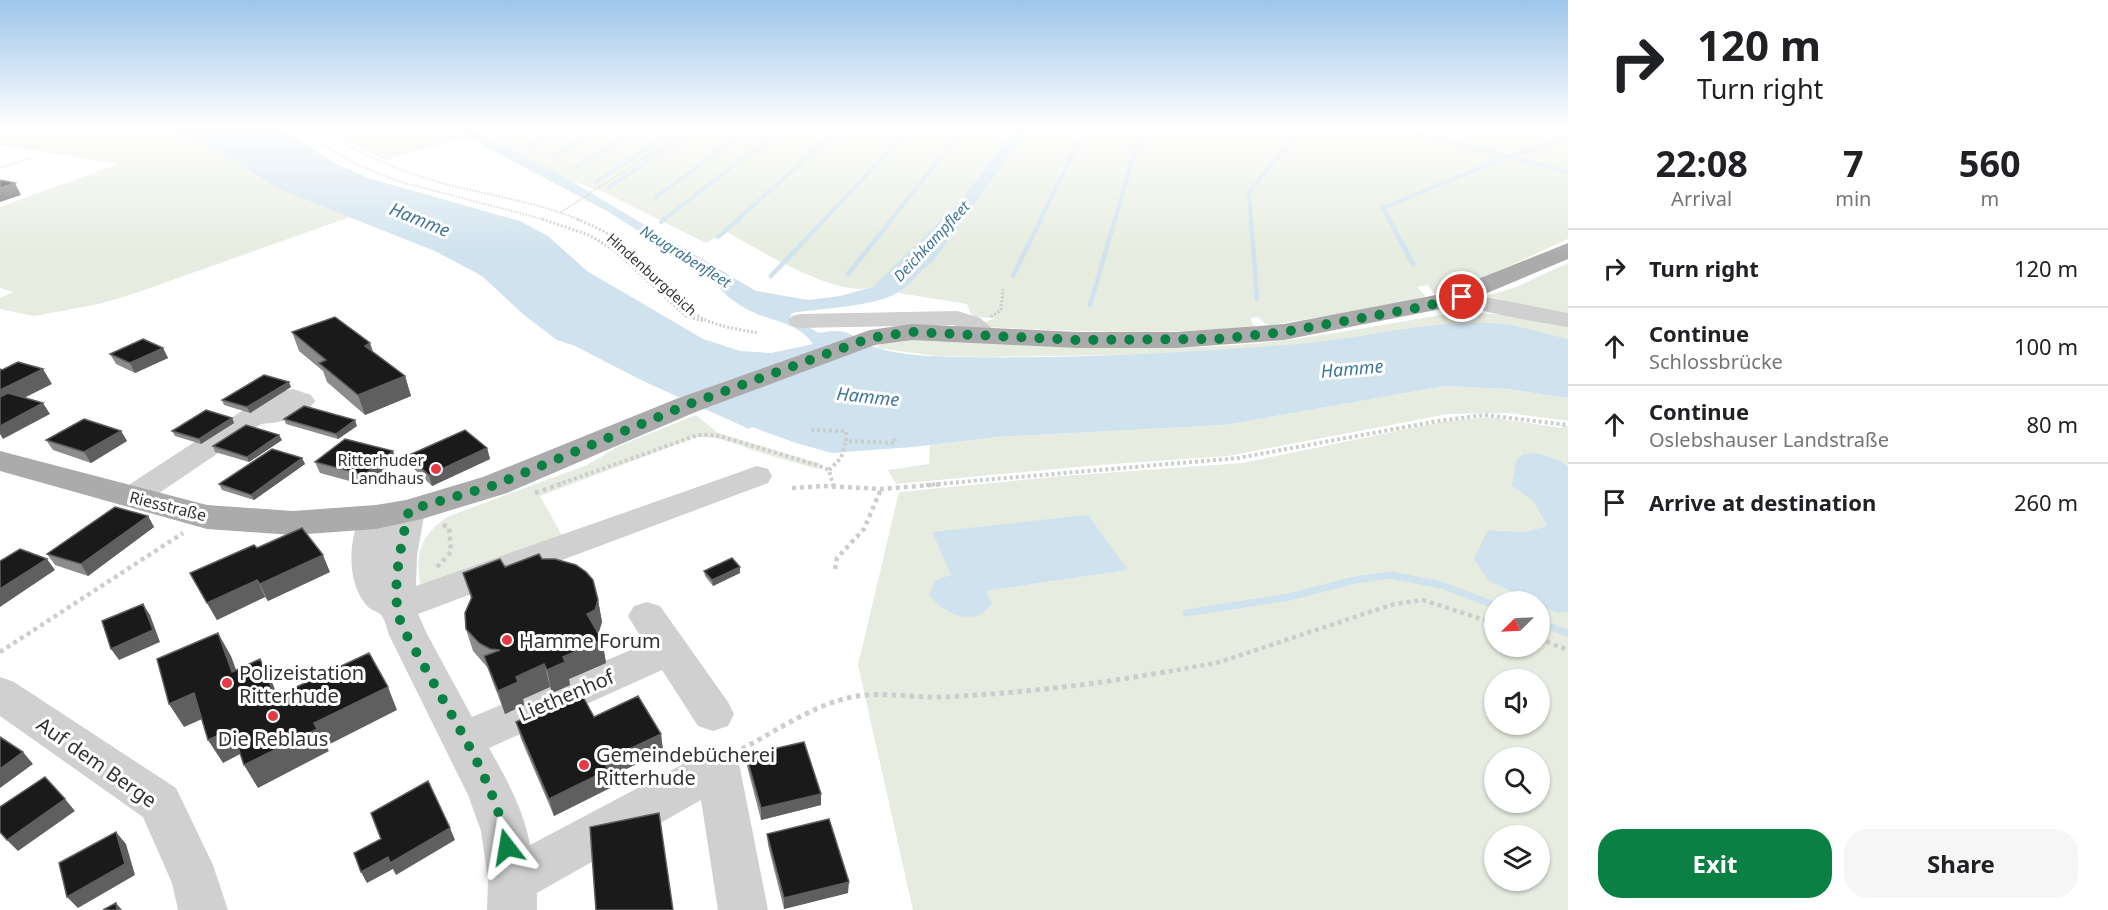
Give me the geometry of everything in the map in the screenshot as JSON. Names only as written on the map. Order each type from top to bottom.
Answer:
[{"type":"main road","name":"Riesstraße","points":[[1,462],[207,517],[293,523],[392,514],[495,485],[687,405],[870,338],[912,332],[980,329],[1077,340],[1218,339],[1284,332],[1422,307],[1462,297],[1568,250]]},
{"type":"street","points":[[1462,297],[1475,302],[1568,320]]},
{"type":"street","points":[[800,321],[957,318],[980,329]]},
{"type":"street","points":[[132,497],[254,416]]},
{"type":"street","points":[[397,608],[757,476]]},
{"type":"street","points":[[392,514],[370,542],[370,573],[380,596],[397,608],[408,635],[489,791],[504,831],[512,895],[718,768],[743,910]]},
{"type":"street","points":[[647,616],[713,714]]},
{"type":"street","name":"Liethenhof","points":[[464,740],[669,650]]},
{"type":"street","name":"Auf dem Berge","points":[[0,694],[160,803],[196,882],[203,910]]},
{"type":"path","points":[[369,169],[397,181],[512,209],[589,235],[614,250],[687,317],[712,322]]},
{"type":"path","name":"Hindenburgdeich","points":[[400,169],[420,177],[560,212],[613,236],[693,314],[712,322],[758,333]]},
{"type":"path","points":[[560,212],[627,169]]},
{"type":"path","points":[[980,329],[985,322],[1001,310],[1003,290]]},
{"type":"path","points":[[792,488],[881,489],[1238,458],[1438,421],[1485,415],[1568,425]]},
{"type":"path","points":[[534,494],[698,435],[716,435],[829,470],[843,458],[846,431],[811,430]]},
{"type":"path","points":[[846,441],[895,443],[894,436]]},
{"type":"path","points":[[829,470],[834,487]]},
{"type":"path","points":[[835,569],[837,558],[864,529],[881,489]]},
{"type":"path","points":[[392,514],[449,527],[451,552],[431,576]]},
{"type":"path","points":[[0,652],[207,517]]},
{"type":"path","points":[[718,768],[732,754],[823,706],[858,696],[940,697],[1028,692],[1111,682],[1220,662],[1394,604],[1423,600],[1484,620]]},
{"type":"path","points":[[1550,643],[1568,650]]},
{"type":"shaded area","points":[[103,169],[247,169],[281,190],[350,217],[133,294],[99,304],[34,316],[0,309],[0,298],[13,292],[0,288],[0,207]]},
{"type":"shaded area","points":[[549,169],[984,169],[962,199],[884,277],[871,287],[854,289],[816,278],[725,231],[706,243],[603,192],[571,181]]},
{"type":"shaded area","points":[[1000,169],[1568,169],[1568,239],[1465,286],[1434,294],[1428,285],[1417,287],[1425,296],[1403,303],[1271,325],[1258,317],[1250,318],[1254,326],[1186,331],[1118,332],[983,327],[983,323],[995,318],[972,317],[967,304],[899,293],[921,269],[932,263]]},
{"type":"shaded area","points":[[1568,263],[1568,317],[1487,296],[1516,287]]},
{"type":"shaded area","points":[[1458,312],[1508,315],[1568,323],[1568,339],[1489,323],[1442,325],[1330,342],[1181,354],[936,356],[877,348],[881,344],[910,339],[1104,347],[1219,346],[1309,337]]},
{"type":"shaded area","points":[[1445,386],[1507,389],[1568,398],[1568,421],[1509,413],[1448,414],[1228,456],[1099,465],[896,484],[888,470],[929,464],[930,445],[997,437],[1225,425]]},
{"type":"shaded area","points":[[696,415],[718,433],[821,464],[817,469],[724,440],[696,437],[540,496],[564,539],[421,590],[418,567],[421,548],[430,532],[447,517],[587,465],[619,446]]},
{"type":"shaded area","points":[[1488,417],[1562,428],[1560,425],[1568,426],[1568,467],[1560,461],[1512,486],[1533,501],[1547,526],[1524,532],[1488,530],[1489,581],[1510,591],[1484,591],[1484,657],[1550,657],[1550,610],[1557,613],[1568,612],[1568,910],[913,910],[858,665],[899,492],[1063,476],[1242,463],[1441,422]],"holes":[[[932,532],[1128,570],[985,591],[936,580],[952,576]]]},
{"type":"water","points":[[247,169],[348,169],[371,179],[520,221],[548,236],[587,271],[703,339],[740,351],[771,353],[813,344],[793,327],[752,312],[736,302],[722,291],[711,277],[607,211],[528,169],[554,171],[756,291],[809,300],[840,296],[873,287],[962,199],[984,169],[1000,169],[932,263],[902,290],[875,301],[792,313],[790,317],[819,333],[840,331],[871,346],[890,351],[958,357],[1128,355],[1213,350],[1322,342],[1417,327],[1498,323],[1568,339],[1568,398],[1507,389],[1445,386],[1225,425],[997,437],[913,447],[832,453],[752,427],[749,429],[641,380],[575,346],[557,340],[524,315],[482,276],[435,251],[281,190]]},
{"type":"water","points":[[1537,453],[1561,461],[1568,467],[1568,612],[1557,613],[1550,610],[1550,591],[1510,591],[1489,581],[1474,559],[1488,530],[1524,532],[1547,526],[1533,501],[1512,486],[1516,461],[1523,454]]},
{"type":"water","points":[[1088,515],[1128,570],[986,591],[992,604],[982,613],[974,616],[959,616],[945,610],[929,595],[936,580],[951,575],[932,532]]},
{"type":"building","points":[[0,180],[15,183],[0,188]]},
{"type":"building","points":[[335,317],[370,343],[365,346],[405,376],[358,395],[319,363],[326,360],[292,332]]},
{"type":"building","points":[[143,339],[163,348],[130,363],[110,354]]},
{"type":"building","points":[[18,362],[43,369],[0,390],[0,369]]},
{"type":"building","points":[[264,375],[289,382],[247,407],[222,400]]},
{"type":"building","points":[[8,393],[43,403],[0,426],[0,397]]},
{"type":"building","points":[[304,406],[355,420],[336,434],[284,419]]},
{"type":"building","points":[[206,410],[232,418],[199,439],[172,431]]},
{"type":"building","points":[[84,419],[121,431],[84,452],[46,440]]},
{"type":"building","points":[[246,425],[279,435],[247,457],[213,446]]},
{"type":"building","points":[[465,430],[487,448],[429,475],[407,456]]},
{"type":"building","points":[[345,439],[393,451],[364,475],[315,462]]},
{"type":"building","points":[[272,449],[302,458],[251,495],[219,484]]},
{"type":"building","points":[[115,507],[148,516],[81,564],[47,554]]},
{"type":"building","points":[[302,528],[323,555],[260,584],[257,580],[207,603],[190,573],[254,545],[257,548]]},
{"type":"building","points":[[20,549],[47,559],[0,589],[0,561]]},
{"type":"building","points":[[539,554],[542,559],[555,559],[576,565],[593,580],[598,600],[595,610],[587,614],[602,640],[563,657],[565,662],[547,670],[544,664],[516,677],[518,682],[498,691],[484,656],[500,650],[490,649],[479,643],[466,629],[465,613],[472,597],[463,573],[500,559],[505,567]]},
{"type":"building","points":[[732,558],[740,567],[712,580],[704,571]]},
{"type":"building","points":[[143,604],[153,630],[111,649],[102,621]]},
{"type":"building","points":[[218,633],[232,672],[260,659],[275,697],[369,653],[388,687],[314,723],[317,729],[244,765],[232,729],[208,740],[194,693],[169,704],[157,659]]},
{"type":"building","name":"Gemeindebücherei Ritterhude","points":[[581,693],[594,717],[638,696],[661,734],[604,761],[608,770],[549,799],[516,722]]},
{"type":"building","points":[[0,737],[23,752],[0,769]]},
{"type":"building","points":[[804,742],[821,794],[761,808],[746,755]]},
{"type":"building","points":[[45,777],[65,799],[7,840],[0,832],[0,807]]},
{"type":"building","points":[[428,781],[450,828],[390,863],[388,857],[361,872],[354,853],[381,839],[371,813]]},
{"type":"building","points":[[659,813],[673,910],[596,910],[590,827]]},
{"type":"building","points":[[829,819],[849,882],[784,898],[767,834]]},
{"type":"building","points":[[116,832],[125,864],[67,897],[59,863]]},
{"type":"building","points":[[116,903],[117,910],[103,910]]},
{"type":"waterway","points":[[596,182],[615,169]]},
{"type":"waterway","points":[[609,187],[636,169]]},
{"type":"waterway","points":[[656,197],[693,169]]},
{"type":"waterway","points":[[663,220],[729,169]]},
{"type":"waterway","points":[[737,220],[794,169]]},
{"type":"waterway","points":[[824,220],[872,169]]},
{"type":"waterway","points":[[891,220],[931,169]]},
{"type":"waterway","points":[[1040,220],[1065,169]]},
{"type":"waterway","points":[[1115,220],[1130,169]]},
{"type":"waterway","points":[[1251,220],[1249,192],[1268,169]]},
{"type":"waterway","points":[[1390,220],[1383,208],[1477,169]]},
{"type":"waterway","points":[[1558,169],[1568,172]]},
{"type":"waterway","name":"Neugrabenfleet","points":[[661,222],[665,219]]},
{"type":"waterway","points":[[718,237],[739,219]]},
{"type":"waterway","points":[[771,276],[825,219]]},
{"type":"waterway","points":[[848,274],[892,219]]},
{"type":"waterway","points":[[1013,276],[1041,219]]},
{"type":"waterway","points":[[1090,305],[1115,219]]},
{"type":"waterway","points":[[1251,219],[1257,299]]},
{"type":"waterway","points":[[1389,219],[1413,264]]},
{"type":"waterway","points":[[1186,613],[1289,597],[1355,580],[1391,575],[1441,585],[1484,601]]},
{"type":"waterway","points":[[1550,626],[1567,633]]},
{"type":"place","name":"Ritterhuder Landhaus","points":[[436,469]]},
{"type":"place","name":"Hamme Forum","points":[[507,640]]},
{"type":"place","name":"Polizeistation Ritterhude","points":[[227,683]]},
{"type":"place","name":"Die Reblaus","points":[[273,716]]},
{"type":"place","name":"Gemeindebücherei Ritterhude","points":[[584,765]]},
{"type":"route","points":[[507,847],[504,831],[489,791],[408,635],[397,608],[400,555],[409,510],[495,485],[687,405],[870,338],[912,332],[1077,340],[1218,339],[1284,332],[1422,307],[1462,297]]},
{"type":"water label","name":"Hamme","points":[[420,219]]},
{"type":"water label","name":"Deichkampfleet","points":[[931,241]]},
{"type":"water label","name":"Hamme","points":[[1352,368]]},
{"type":"water label","name":"Hamme","points":[[868,396]]}]
